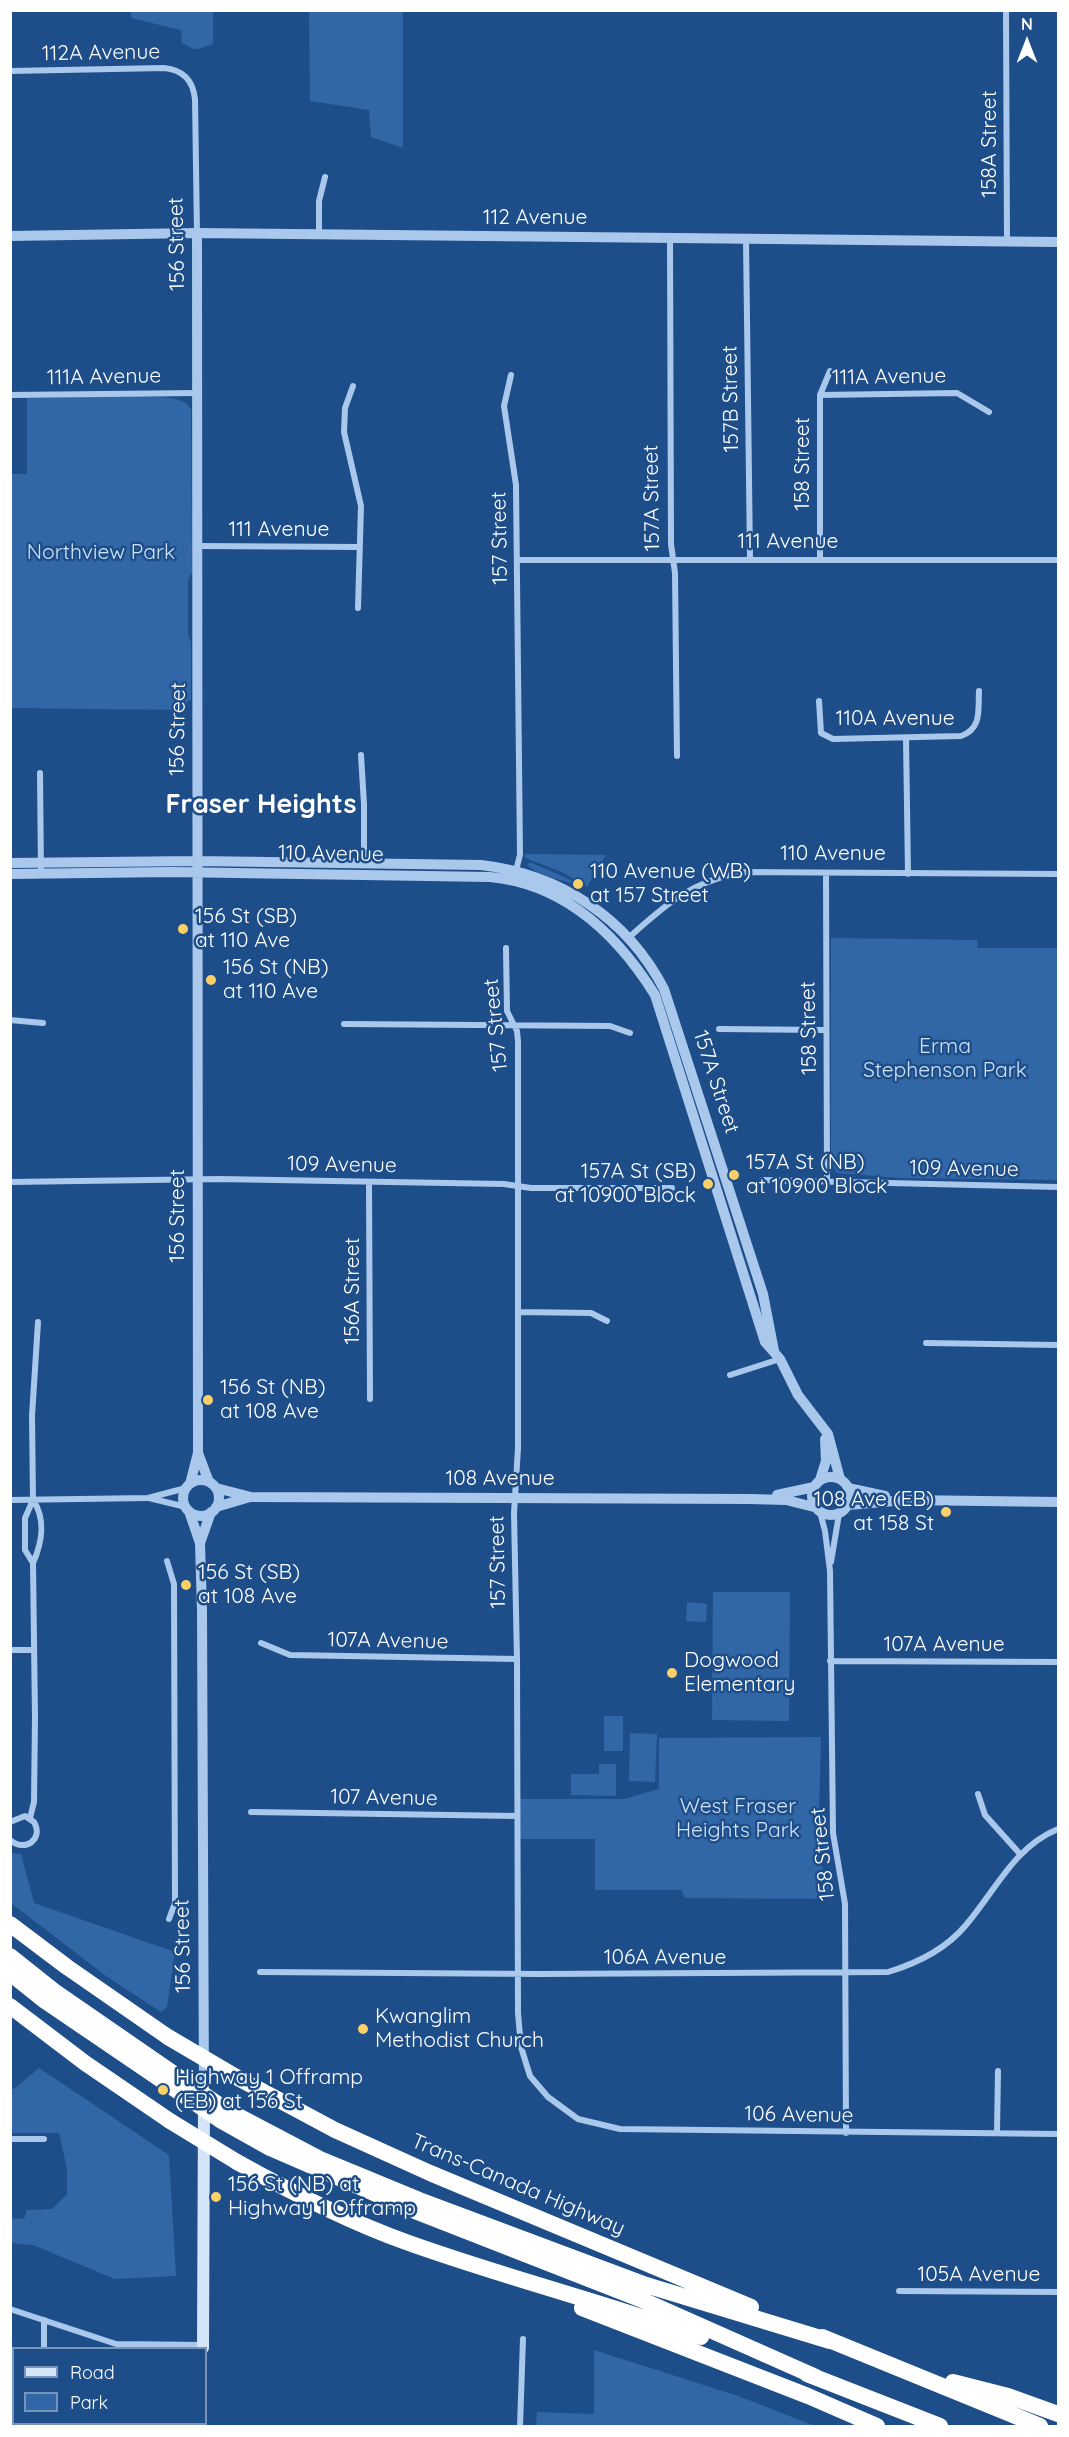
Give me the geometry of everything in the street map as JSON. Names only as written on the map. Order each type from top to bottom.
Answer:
[{"type":"highway","name":"Trans-Canada Highway","points":[[10,1924],[67,1967],[168,2037],[236,2077],[335,2130],[430,2173],[1040,2427]]},
{"type":"highway","points":[[10,1956],[204,2102],[270,2148],[316,2170],[640,2299],[816,2377],[940,2427]]},
{"type":"highway","points":[[10,1973],[45,2001],[204,2102],[275,2137],[419,2200],[646,2285],[830,2341]]},
{"type":"highway","points":[[10,2006],[86,2063],[170,2121],[304,2199],[403,2241],[808,2396],[877,2427]]},
{"type":"highway","points":[[449,2257],[634,2313],[816,2377]]},
{"type":"highway","points":[[898,2369],[1008,2396],[1059,2414]]},
{"type":"main road","name":"156 Street","points":[[203,2347],[204,2102]]},
{"type":"street","name":"158A Street","points":[[1006,10],[1007,242]]},
{"type":"street","name":"112A Avenue","points":[[10,70],[164,68],[176,70],[189,80]]},
{"type":"street","name":"156 Street","points":[[188,1486],[198,1453],[196,867],[199,546],[195,99],[189,80]]},
{"type":"street","points":[[319,236],[319,201],[324,177]]},
{"type":"street","name":"112 Avenue","points":[[10,236],[197,233],[1059,242]]},
{"type":"street","name":"157A Street","points":[[670,239],[672,558],[675,573],[677,756]]},
{"type":"street","name":"157B Street","points":[[746,239],[750,558]]},
{"type":"street","name":"158 Street","points":[[820,559],[820,395],[830,371]]},
{"type":"street","name":"157 Street","points":[[512,375],[504,406],[516,485],[518,560],[520,855],[514,875]]},
{"type":"street","points":[[353,386],[345,408],[344,432],[360,496],[362,526],[359,547],[358,608]]},
{"type":"street","name":"111A Avenue","points":[[10,395],[197,393]]},
{"type":"street","name":"111A Avenue","points":[[820,395],[957,393],[988,412]]},
{"type":"street","name":"111 Avenue","points":[[199,546],[359,547]]},
{"type":"street","name":"111 Avenue","points":[[518,560],[672,558],[1059,560]]},
{"type":"street","name":"110A Avenue","points":[[819,701],[818,722],[821,733],[833,739],[961,736],[969,734],[977,725],[979,691]]},
{"type":"street","points":[[906,738],[908,874]]},
{"type":"street","points":[[297,873],[302,868],[357,867],[364,862],[361,755]]},
{"type":"street","points":[[40,773],[41,868]]},
{"type":"street","name":"110 Avenue","points":[[10,863],[41,868],[196,867],[364,862],[470,864],[514,875],[547,880],[575,894],[600,911],[624,941],[678,895],[703,882],[740,872],[1059,874]]},
{"type":"street","name":"110 Avenue","points":[[196,867],[297,873],[514,875]]},
{"type":"street","name":"110 Avenue","points":[[10,874],[41,868]]},
{"type":"street","name":"158 Street","points":[[826,873],[824,1030],[826,1182]]},
{"type":"street","name":"157A Street","points":[[624,941],[654,972],[673,1012],[764,1294],[777,1355],[798,1395],[831,1439],[840,1479]]},
{"type":"street","name":"157 Street","points":[[506,948],[507,1011],[515,1025],[518,1042],[518,1448],[514,1499],[517,1659],[517,1974],[521,2047],[530,2076],[548,2097]]},
{"type":"street","points":[[10,1020],[43,1023]]},
{"type":"street","points":[[344,1024],[610,1026],[630,1034]]},
{"type":"street","points":[[719,1029],[824,1030]]},
{"type":"street","name":"109 Avenue","points":[[10,1182],[197,1179],[672,1188]]},
{"type":"street","name":"109 Avenue","points":[[762,1180],[1059,1187]]},
{"type":"street","name":"156A Street","points":[[369,1182],[370,1399]]},
{"type":"street","points":[[519,1312],[591,1313],[607,1321]]},
{"type":"street","points":[[33,1563],[25,1550],[25,1518],[33,1500],[32,1416],[38,1322]]},
{"type":"street","points":[[926,1342],[1059,1345]]},
{"type":"street","points":[[730,1375],[777,1355]]},
{"type":"street","name":"157A Street","points":[[817,1483],[826,1461],[826,1447],[820,1423]]},
{"type":"street","name":"156 Street","points":[[198,1453],[212,1485]]},
{"type":"street","points":[[906,1500],[848,1488],[840,1479],[830,1477],[817,1483],[811,1497],[817,1510],[830,1516],[839,1514],[848,1505],[906,1500],[1059,1502]]},
{"type":"street","points":[[10,1500],[148,1498],[201,1480],[212,1485],[219,1499],[214,1509],[198,1515],[188,1509],[148,1498]]},
{"type":"street","name":"108 Avenue","points":[[750,1499],[817,1483]]},
{"type":"street","name":"108 Avenue","points":[[212,1485],[251,1497],[750,1499],[786,1500],[817,1510]]},
{"type":"street","points":[[188,1486],[183,1499],[188,1509]]},
{"type":"street","points":[[848,1488],[848,1505]]},
{"type":"street","name":"108 Avenue","points":[[214,1509],[251,1497]]},
{"type":"street","points":[[30,1818],[34,1802],[33,1563],[40,1548],[41,1519],[40,1511],[33,1500]]},
{"type":"street","name":"156 Street","points":[[188,1509],[200,1543],[204,2102]]},
{"type":"street","name":"156 Street","points":[[200,1543],[214,1509]]},
{"type":"street","name":"158 Street","points":[[817,1510],[830,1571]]},
{"type":"street","name":"158 Street","points":[[839,1514],[830,1571],[830,1661],[833,1833],[845,1904],[846,2133]]},
{"type":"street","name":"156 Street","points":[[167,1561],[174,1584],[175,1903],[169,1919]]},
{"type":"street","name":"107A Avenue","points":[[261,1643],[290,1655],[517,1659]]},
{"type":"street","points":[[10,1650],[33,1650]]},
{"type":"street","name":"107A Avenue","points":[[830,1661],[1059,1662]]},
{"type":"street","points":[[978,1794],[985,1815],[1020,1854],[1045,1835],[1059,1829]]},
{"type":"street","name":"107 Avenue","points":[[251,1812],[517,1816]]},
{"type":"street","points":[[10,1822],[19,1817],[30,1818],[37,1826],[35,1840],[23,1846],[10,1840]]},
{"type":"street","name":"106A Avenue","points":[[260,1972],[846,1974],[888,1972],[938,1951],[967,1924],[1020,1854]]},
{"type":"street","points":[[997,2133],[998,2071]]},
{"type":"street","name":"106 Avenue","points":[[548,2097],[578,2119],[620,2129],[1059,2134]]},
{"type":"street","points":[[10,2139],[44,2139]]},
{"type":"street","name":"105A Avenue","points":[[899,2291],[1059,2292]]},
{"type":"street","points":[[10,2309],[116,2344],[203,2347]]},
{"type":"street","points":[[44,2320],[44,2347]]},
{"type":"street","points":[[520,2427],[523,2339]]},
{"type":"green space","points":[[131,11],[213,11],[213,44],[198,49],[192,48],[182,43],[181,30],[131,18]]},
{"type":"green space","points":[[309,11],[403,11],[403,148],[371,137],[369,110],[310,101]]},
{"type":"green space","name":"Northview Park","points":[[139,396],[175,399],[187,404],[191,409],[192,572],[188,580],[188,634],[191,643],[191,699],[187,702],[186,710],[11,708],[10,474],[27,474],[27,398]]},
{"type":"green space","points":[[525,854],[606,855],[587,887],[562,872],[525,858]]},
{"type":"green space","points":[[530,862],[575,882],[574,884],[543,875],[527,865]]},
{"type":"green space","name":"Erma Stephenson Park","points":[[831,938],[977,940],[978,948],[1058,948],[1058,1180],[900,1178],[837,1173],[831,1161]]},
{"type":"green space","points":[[713,1592],[790,1592],[789,1721],[712,1720]]},
{"type":"green space","points":[[687,1602],[707,1604],[706,1622],[686,1621]]},
{"type":"green space","points":[[604,1716],[623,1716],[623,1751],[604,1751]]},
{"type":"green space","points":[[630,1733],[657,1734],[655,1782],[629,1781]]},
{"type":"green space","name":"West Fraser Heights Park","points":[[821,1737],[818,1855],[834,1899],[685,1898],[681,1890],[595,1890],[595,1839],[520,1839],[520,1799],[624,1799],[659,1789],[659,1738]]},
{"type":"green space","points":[[599,1764],[616,1764],[616,1796],[571,1795],[571,1774],[599,1774]]},
{"type":"green space","points":[[10,1853],[21,1854],[34,1903],[175,1952],[167,2007],[161,2012],[106,1976],[11,1903]]},
{"type":"green space","points":[[39,2068],[169,2155],[176,2276],[115,2279],[33,2245],[11,2243],[11,2218],[24,2219],[27,2210],[52,2209],[67,2194],[67,2169],[59,2133],[11,2133],[11,2088],[14,2089]]},
{"type":"green space","points":[[594,2350],[738,2396],[815,2426],[536,2426],[537,2412],[594,2414]]},
{"type":"place","name":"110 Avenue (WB) at 157 Street","points":[[578,884]]},
{"type":"place","name":"156 St (SB) at 110 Ave","points":[[183,929]]},
{"type":"place","name":"156 St (NB) at 110 Ave","points":[[211,980]]},
{"type":"place","name":"157A St (NB) at 10900 Block","points":[[734,1175]]},
{"type":"place","name":"157A St (SB) at 10900 Block","points":[[708,1184]]},
{"type":"place","name":"156 St (NB) at 108 Ave","points":[[208,1400]]},
{"type":"place","name":"108 Ave (EB) at 158 St","points":[[946,1512]]},
{"type":"place","name":"156 St (SB) at 108 Ave","points":[[186,1585]]},
{"type":"place","name":"Dogwood Elementary","points":[[672,1673]]},
{"type":"place","name":"Kwanglim Methodist Church","points":[[363,2029]]},
{"type":"place","name":"Highway 1 Offramp (EB) at 156 St","points":[[163,2090]]},
{"type":"place","name":"156 St (NB) at Highway 1 Offramp","points":[[216,2197]]},
{"type":"district","name":"Fraser Heights","points":[[261,805]]}]
